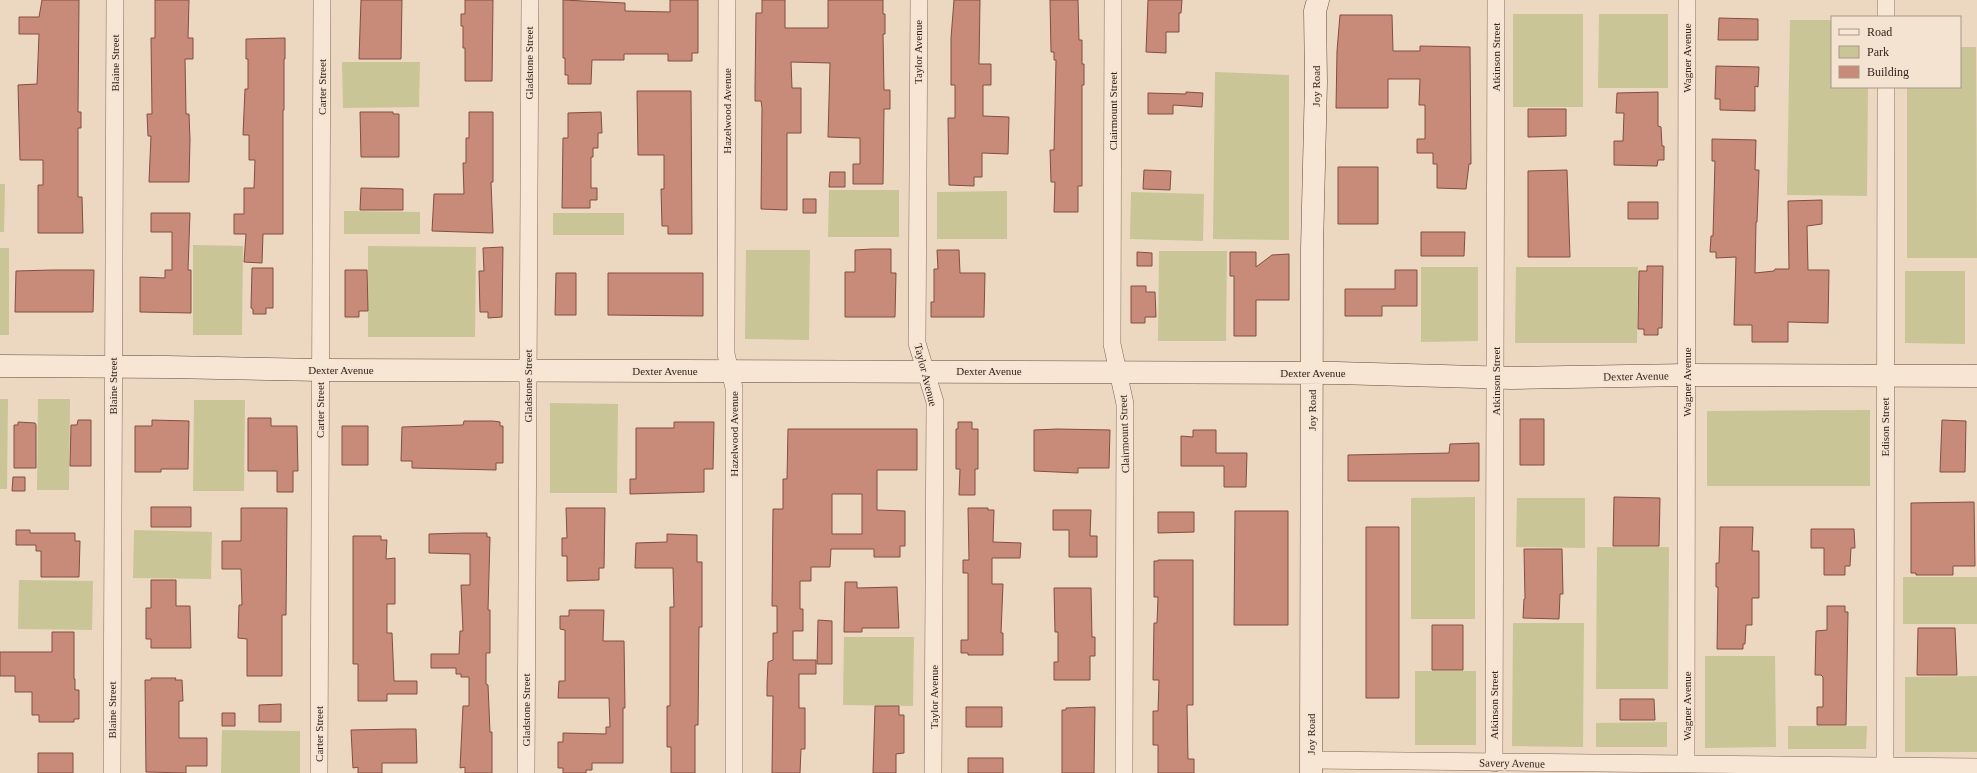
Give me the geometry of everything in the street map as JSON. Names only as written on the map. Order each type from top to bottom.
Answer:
[{"type":"street","name":"Blaine Street","points":[[112,773],[115,0]]},
{"type":"street","name":"Carter Street","points":[[319,773],[322,0]]},
{"type":"street","name":"Gladstone Street","points":[[526,773],[530,0]]},
{"type":"street","name":"Hazelwood Avenue","points":[[727,0],[726,341],[730,372],[734,388],[734,773]]},
{"type":"street","name":"Taylor Avenue","points":[[919,0],[917,342],[927,371],[935,402],[933,773]]},
{"type":"street","name":"Clairmount Street","points":[[1113,0],[1112,344],[1125,404],[1124,773]]},
{"type":"street","name":"Joy Road","points":[[1311,767],[1312,248],[1316,82],[1315,11],[1318,0]]},
{"type":"street","name":"Atkinson Street","points":[[1494,763],[1496,0]]},
{"type":"street","name":"Wagner Avenue","points":[[1686,764],[1687,0]]},
{"type":"street","points":[[1886,0],[1886,16]]},
{"type":"street","name":"Edison Street","points":[[1885,766],[1886,88]]},
{"type":"street","name":"Dexter Avenue","points":[[0,366],[113,366],[321,370],[1312,373],[1495,377],[1687,375],[1977,376]]},
{"type":"street","name":"Savery Avenue","points":[[1311,767],[1494,763],[1977,767]]},
{"type":"green space","points":[[1513,14],[1583,14],[1583,107],[1513,107]]},
{"type":"green space","points":[[1599,14],[1668,14],[1668,88],[1598,88]]},
{"type":"green space","points":[[1790,20],[1831,20],[1831,88],[1868,88],[1867,196],[1787,195]]},
{"type":"green space","points":[[1961,47],[1976,47],[1977,258],[1907,258],[1907,88],[1961,88]]},
{"type":"green space","points":[[342,62],[420,62],[419,107],[343,108]]},
{"type":"green space","points":[[1215,72],[1289,75],[1289,240],[1213,239]]},
{"type":"green space","points":[[0,184],[5,184],[4,232],[0,232]]},
{"type":"green space","points":[[829,190],[899,190],[899,237],[828,237]]},
{"type":"green space","points":[[1007,191],[1007,239],[937,239],[937,192]]},
{"type":"green space","points":[[1131,192],[1204,194],[1203,241],[1130,239]]},
{"type":"green space","points":[[344,211],[420,212],[420,234],[344,234]]},
{"type":"green space","points":[[553,213],[624,213],[624,235],[553,235]]},
{"type":"green space","points":[[193,245],[243,246],[242,335],[193,335]]},
{"type":"green space","points":[[368,246],[476,247],[475,337],[368,337]]},
{"type":"green space","points":[[0,248],[9,248],[9,335],[0,335]]},
{"type":"green space","points":[[746,250],[810,250],[809,340],[745,339]]},
{"type":"green space","points":[[1159,251],[1227,251],[1226,341],[1158,341]]},
{"type":"green space","points":[[1421,267],[1478,267],[1478,341],[1421,342]]},
{"type":"green space","points":[[1516,267],[1638,267],[1637,343],[1515,343]]},
{"type":"green space","points":[[1905,271],[1965,271],[1965,344],[1905,343]]},
{"type":"green space","points":[[0,399],[8,399],[7,489],[0,489]]},
{"type":"green space","points":[[38,399],[70,399],[69,490],[37,490]]},
{"type":"green space","points":[[194,400],[245,400],[244,491],[193,491]]},
{"type":"green space","points":[[550,403],[618,404],[617,493],[550,493]]},
{"type":"green space","points":[[1870,410],[1870,486],[1707,486],[1707,411]]},
{"type":"green space","points":[[1475,497],[1475,619],[1411,619],[1411,498]]},
{"type":"green space","points":[[1517,498],[1585,498],[1585,548],[1516,547]]},
{"type":"green space","points":[[134,530],[212,532],[211,579],[133,578]]},
{"type":"green space","points":[[1597,547],[1669,547],[1668,689],[1596,689]]},
{"type":"green space","points":[[1903,577],[1977,577],[1977,624],[1903,624]]},
{"type":"green space","points":[[19,580],[93,581],[92,630],[18,629]]},
{"type":"green space","points":[[1513,623],[1584,623],[1583,747],[1512,746]]},
{"type":"green space","points":[[844,637],[914,637],[913,706],[843,705]]},
{"type":"green space","points":[[1705,656],[1775,656],[1776,747],[1705,748]]},
{"type":"green space","points":[[1415,671],[1476,671],[1476,745],[1415,745]]},
{"type":"green space","points":[[1977,676],[1977,752],[1905,752],[1905,677]]},
{"type":"green space","points":[[1667,722],[1667,747],[1596,747],[1596,723]]},
{"type":"green space","points":[[1788,726],[1867,726],[1866,749],[1788,749]]},
{"type":"green space","points":[[222,730],[300,731],[300,773],[221,773]]},
{"type":"building","points":[[42,0],[79,0],[78,112],[81,112],[81,128],[78,128],[78,197],[82,197],[83,233],[38,233],[38,185],[43,185],[43,160],[20,160],[18,85],[37,84],[39,34],[19,34],[19,17],[39,17]]},
{"type":"building","points":[[155,0],[189,0],[188,38],[193,38],[193,59],[185,59],[186,114],[189,114],[190,140],[189,182],[149,182],[151,136],[148,136],[147,114],[152,114],[151,38],[155,38]]},
{"type":"building","points":[[361,0],[402,0],[401,59],[359,59]]},
{"type":"building","points":[[465,0],[493,0],[492,81],[465,81],[465,48],[463,48],[463,26],[461,26],[461,14],[465,14]]},
{"type":"building","points":[[563,0],[625,3],[625,11],[670,12],[670,0],[698,0],[698,53],[692,53],[692,61],[668,61],[668,54],[624,54],[624,60],[592,60],[591,84],[568,84],[568,75],[565,75],[565,58],[563,58]]},
{"type":"building","points":[[762,0],[785,0],[785,28],[828,28],[828,0],[883,0],[883,14],[885,14],[885,34],[883,34],[884,90],[890,90],[890,109],[884,109],[883,184],[853,184],[853,164],[860,164],[860,138],[828,137],[830,63],[791,62],[792,88],[801,88],[801,133],[787,133],[787,210],[761,209],[762,108],[761,101],[755,101],[755,88],[756,13],[762,13]]},
{"type":"building","points":[[954,0],[980,0],[979,64],[991,64],[991,85],[983,85],[983,116],[1009,117],[1008,154],[982,153],[982,177],[974,177],[974,186],[949,185],[948,118],[955,118],[955,85],[951,85],[951,38]]},
{"type":"building","points":[[1050,0],[1078,0],[1079,40],[1082,40],[1084,85],[1082,85],[1082,186],[1078,186],[1078,212],[1054,212],[1055,182],[1051,182],[1050,150],[1054,150],[1056,60],[1054,60],[1054,52],[1051,52]]},
{"type":"building","points":[[1148,0],[1182,0],[1181,13],[1179,13],[1179,32],[1166,32],[1166,53],[1146,52]]},
{"type":"building","points":[[1340,15],[1392,15],[1393,51],[1420,51],[1420,46],[1470,47],[1471,164],[1469,164],[1466,189],[1437,188],[1437,164],[1433,164],[1433,153],[1417,153],[1417,139],[1425,139],[1425,105],[1419,105],[1420,79],[1388,79],[1388,108],[1336,108],[1337,51]]},
{"type":"building","points":[[1719,18],[1758,19],[1758,40],[1718,40]]},
{"type":"building","points":[[285,38],[283,110],[283,234],[263,234],[262,263],[244,262],[246,234],[234,234],[234,214],[244,214],[244,188],[254,188],[255,160],[249,160],[249,135],[243,135],[245,89],[248,89],[246,39]]},
{"type":"building","points":[[1716,66],[1759,67],[1758,87],[1755,86],[1755,111],[1720,110],[1720,99],[1715,99]]},
{"type":"building","points":[[637,91],[691,91],[692,234],[668,234],[668,226],[662,226],[661,189],[664,189],[664,155],[638,155]]},
{"type":"building","points":[[1186,92],[1203,93],[1202,107],[1173,105],[1173,114],[1148,114],[1148,93],[1186,94]]},
{"type":"building","points":[[1658,92],[1658,126],[1661,127],[1662,146],[1664,146],[1664,160],[1658,160],[1657,166],[1614,165],[1614,141],[1623,141],[1624,113],[1616,113],[1617,93]]},
{"type":"building","points":[[1528,109],[1566,109],[1566,136],[1528,137]]},
{"type":"building","points":[[360,112],[393,112],[393,114],[399,114],[399,157],[361,157]]},
{"type":"building","points":[[469,112],[493,112],[493,182],[491,182],[493,233],[432,231],[434,194],[464,194],[463,163],[466,163],[466,138],[469,138]]},
{"type":"building","points":[[601,112],[602,133],[598,133],[598,148],[593,148],[593,157],[591,157],[591,188],[597,188],[597,200],[590,200],[590,208],[562,208],[563,138],[568,138],[568,113]]},
{"type":"building","points":[[1712,139],[1756,140],[1755,170],[1759,170],[1755,273],[1774,271],[1775,269],[1789,269],[1788,201],[1822,200],[1822,224],[1807,226],[1808,270],[1829,270],[1828,323],[1788,322],[1788,342],[1752,342],[1752,325],[1734,325],[1736,257],[1716,258],[1716,252],[1710,252],[1711,236],[1713,236],[1715,161],[1712,161]]},
{"type":"building","points":[[1338,167],[1378,167],[1378,224],[1338,224]]},
{"type":"building","points":[[1144,170],[1171,171],[1170,190],[1143,189]]},
{"type":"building","points":[[1567,170],[1570,257],[1528,257],[1528,171]]},
{"type":"building","points":[[830,172],[845,172],[845,187],[829,187]]},
{"type":"building","points":[[361,188],[403,189],[403,210],[360,210]]},
{"type":"building","points":[[803,199],[816,199],[816,213],[803,213]]},
{"type":"building","points":[[1628,202],[1658,202],[1658,219],[1628,219]]},
{"type":"building","points":[[151,213],[190,213],[188,270],[191,270],[191,313],[140,312],[140,277],[165,278],[165,270],[172,270],[172,232],[151,232]]},
{"type":"building","points":[[1421,232],[1465,232],[1464,256],[1421,256]]},
{"type":"building","points":[[503,247],[502,317],[488,318],[488,312],[480,312],[479,271],[484,271],[483,248]]},
{"type":"building","points":[[891,249],[891,273],[896,273],[895,317],[845,317],[845,272],[855,272],[855,250]]},
{"type":"building","points":[[937,250],[959,250],[960,273],[985,273],[984,317],[931,317],[931,302],[934,302],[934,269],[938,269]]},
{"type":"building","points":[[1137,252],[1152,253],[1152,266],[1137,266]]},
{"type":"building","points":[[1230,252],[1256,252],[1256,267],[1272,255],[1289,254],[1289,300],[1256,300],[1256,336],[1234,336],[1234,276],[1230,276]]},
{"type":"building","points":[[1647,266],[1663,266],[1662,328],[1658,328],[1658,335],[1644,335],[1644,329],[1638,329],[1639,271],[1647,271]]},
{"type":"building","points":[[252,268],[273,268],[273,308],[266,308],[266,314],[253,314],[253,309],[251,308]]},
{"type":"building","points":[[94,270],[93,312],[15,312],[16,271]]},
{"type":"building","points":[[345,270],[367,270],[368,311],[359,311],[359,317],[345,317]]},
{"type":"building","points":[[1395,270],[1417,270],[1417,306],[1382,306],[1382,316],[1345,316],[1345,289],[1395,289]]},
{"type":"building","points":[[556,273],[576,273],[576,315],[555,315]]},
{"type":"building","points":[[608,273],[703,273],[703,316],[608,315]]},
{"type":"building","points":[[1131,286],[1146,286],[1146,292],[1155,292],[1156,317],[1145,317],[1145,323],[1131,323]]},
{"type":"building","points":[[248,418],[271,418],[271,426],[297,426],[298,471],[293,471],[293,492],[277,492],[277,471],[248,471]]},
{"type":"building","points":[[1520,419],[1544,419],[1544,465],[1520,465]]},
{"type":"building","points":[[78,420],[91,420],[91,466],[70,466],[71,425],[77,425]]},
{"type":"building","points":[[152,420],[189,421],[188,469],[161,469],[161,472],[135,472],[135,426],[152,426]]},
{"type":"building","points":[[1942,420],[1966,421],[1965,472],[1940,472]]},
{"type":"building","points":[[464,421],[493,421],[500,422],[500,426],[503,426],[503,463],[496,463],[496,470],[412,468],[412,461],[401,461],[402,427],[463,425]]},
{"type":"building","points":[[18,422],[35,423],[36,425],[36,468],[14,468],[14,425],[18,425]]},
{"type":"building","points":[[674,422],[714,422],[713,469],[704,469],[704,492],[630,494],[630,479],[636,479],[636,428],[674,428]]},
{"type":"building","points":[[958,422],[972,422],[972,429],[978,429],[978,469],[975,469],[975,495],[959,495],[960,469],[956,469],[956,429],[958,429]]},
{"type":"building","points":[[342,426],[368,426],[368,465],[342,465]]},
{"type":"building","points":[[788,429],[917,429],[917,470],[877,470],[877,510],[905,511],[905,546],[900,546],[900,557],[874,557],[874,549],[831,549],[830,567],[811,567],[811,581],[800,581],[800,609],[803,609],[803,631],[793,631],[793,660],[816,660],[816,674],[799,674],[799,708],[805,708],[805,749],[801,749],[800,773],[772,773],[773,696],[767,696],[767,684],[768,662],[773,660],[773,633],[777,633],[777,606],[772,606],[773,509],[783,509],[783,479],[787,479]],"holes":[[[832,494],[862,494],[862,534],[832,534]]]},
{"type":"building","points":[[1034,430],[1110,430],[1109,468],[1078,468],[1078,473],[1034,471]]},
{"type":"building","points":[[1193,430],[1216,430],[1216,453],[1247,453],[1246,487],[1224,487],[1224,466],[1181,466],[1181,436],[1193,437]]},
{"type":"building","points":[[1479,443],[1479,481],[1348,481],[1348,455],[1449,453],[1450,444]]},
{"type":"building","points":[[13,477],[25,477],[25,491],[12,491]]},
{"type":"building","points":[[1614,497],[1660,498],[1659,546],[1613,546]]},
{"type":"building","points":[[1974,502],[1975,566],[1953,566],[1953,575],[1916,575],[1916,573],[1911,573],[1911,503]]},
{"type":"building","points":[[151,507],[191,507],[191,527],[151,527]]},
{"type":"building","points":[[241,508],[287,508],[286,615],[282,615],[282,676],[247,676],[247,639],[238,638],[239,605],[242,605],[241,569],[222,569],[222,541],[241,541]]},
{"type":"building","points":[[566,508],[605,508],[604,568],[599,568],[599,580],[567,581],[567,556],[562,556],[562,538],[567,538]]},
{"type":"building","points":[[968,508],[988,508],[988,510],[994,510],[993,542],[1021,543],[1020,558],[992,558],[992,584],[1003,584],[1001,633],[1003,633],[1003,655],[968,655],[968,653],[961,653],[961,640],[968,640],[968,573],[963,573],[963,560],[969,560]]},
{"type":"building","points":[[1053,510],[1091,510],[1090,536],[1097,536],[1097,557],[1069,557],[1069,530],[1053,530]]},
{"type":"building","points":[[1235,511],[1288,511],[1288,625],[1234,625]]},
{"type":"building","points":[[1158,512],[1194,512],[1194,532],[1158,533]]},
{"type":"building","points":[[1366,527],[1399,527],[1399,698],[1366,698]]},
{"type":"building","points":[[1720,527],[1753,527],[1752,551],[1759,551],[1759,598],[1752,598],[1752,625],[1746,625],[1745,644],[1743,644],[1743,649],[1717,649],[1718,587],[1716,587],[1716,563],[1719,563]]},
{"type":"building","points":[[1811,529],[1854,529],[1855,548],[1851,548],[1850,566],[1845,566],[1845,575],[1824,575],[1824,548],[1811,548]]},
{"type":"building","points":[[16,530],[30,530],[30,533],[75,533],[75,541],[80,541],[79,577],[41,577],[41,551],[36,551],[36,545],[16,545]]},
{"type":"building","points":[[487,533],[487,537],[490,537],[488,610],[490,610],[490,653],[486,653],[486,684],[488,685],[490,732],[492,732],[492,773],[465,773],[465,767],[460,768],[463,706],[469,706],[469,677],[461,677],[461,674],[456,674],[456,668],[431,668],[431,654],[459,654],[460,631],[463,631],[461,585],[470,585],[470,554],[429,553],[429,534]]},
{"type":"building","points":[[667,534],[697,535],[697,562],[702,562],[702,627],[699,627],[698,725],[695,725],[695,773],[671,773],[671,747],[667,747],[667,706],[670,706],[670,607],[674,607],[673,568],[635,568],[636,543],[667,542]]},
{"type":"building","points":[[353,536],[381,536],[381,540],[387,540],[386,559],[395,558],[395,604],[387,604],[387,633],[392,633],[394,681],[417,681],[417,694],[387,694],[387,701],[358,701],[358,664],[353,664]]},
{"type":"building","points":[[1524,549],[1562,549],[1563,594],[1560,594],[1559,619],[1523,618],[1525,599]]},
{"type":"building","points":[[1193,560],[1193,705],[1187,705],[1188,759],[1194,759],[1194,773],[1158,773],[1158,745],[1153,745],[1153,711],[1158,711],[1159,680],[1153,680],[1154,623],[1157,623],[1158,597],[1154,597],[1154,561]]},
{"type":"building","points":[[151,580],[176,580],[176,606],[190,606],[191,648],[151,648],[151,639],[146,639],[146,608],[151,608]]},
{"type":"building","points":[[845,582],[857,582],[857,588],[897,587],[899,628],[862,628],[862,632],[844,632]]},
{"type":"building","points":[[1054,588],[1091,588],[1092,637],[1095,637],[1095,656],[1090,656],[1090,680],[1054,680],[1054,662],[1058,662],[1058,632],[1055,632]]},
{"type":"building","points":[[1827,606],[1845,606],[1845,612],[1848,612],[1846,725],[1817,725],[1817,707],[1823,707],[1823,677],[1821,675],[1815,675],[1816,631],[1827,630]]},
{"type":"building","points":[[569,610],[604,610],[603,641],[624,641],[625,708],[623,708],[623,763],[592,763],[592,770],[586,770],[586,773],[563,773],[563,768],[558,768],[558,742],[563,742],[563,733],[606,734],[606,727],[610,727],[609,698],[558,698],[559,681],[565,681],[565,630],[560,629],[560,616],[569,616]]},
{"type":"building","points":[[818,620],[832,621],[832,664],[817,664]]},
{"type":"building","points":[[1432,625],[1463,625],[1463,670],[1432,670]]},
{"type":"building","points":[[1918,628],[1955,628],[1957,675],[1917,675]]},
{"type":"building","points":[[52,632],[74,632],[74,679],[75,690],[79,690],[79,719],[74,719],[74,722],[39,722],[39,715],[32,715],[32,692],[15,692],[15,676],[0,676],[0,652],[52,652]]},
{"type":"building","points":[[151,678],[176,678],[175,680],[182,680],[183,701],[179,701],[179,738],[207,738],[207,766],[186,766],[186,773],[146,772],[145,680],[151,680]]},
{"type":"building","points":[[1620,699],[1654,699],[1655,720],[1620,720]]},
{"type":"building","points":[[281,704],[281,722],[259,722],[259,705]]},
{"type":"building","points":[[875,706],[899,706],[899,715],[904,715],[904,753],[896,754],[896,773],[873,773]]},
{"type":"building","points":[[966,707],[1002,707],[1002,727],[966,727]]},
{"type":"building","points":[[1095,707],[1094,773],[1062,773],[1062,710],[1066,710],[1066,708]]},
{"type":"building","points":[[222,713],[235,713],[235,726],[222,726]]},
{"type":"building","points":[[416,729],[417,763],[382,763],[382,773],[358,773],[358,767],[353,768],[351,730]]},
{"type":"building","points":[[38,753],[73,753],[73,773],[38,773]]},
{"type":"building","points":[[968,758],[1003,758],[1003,773],[968,773]]}]
